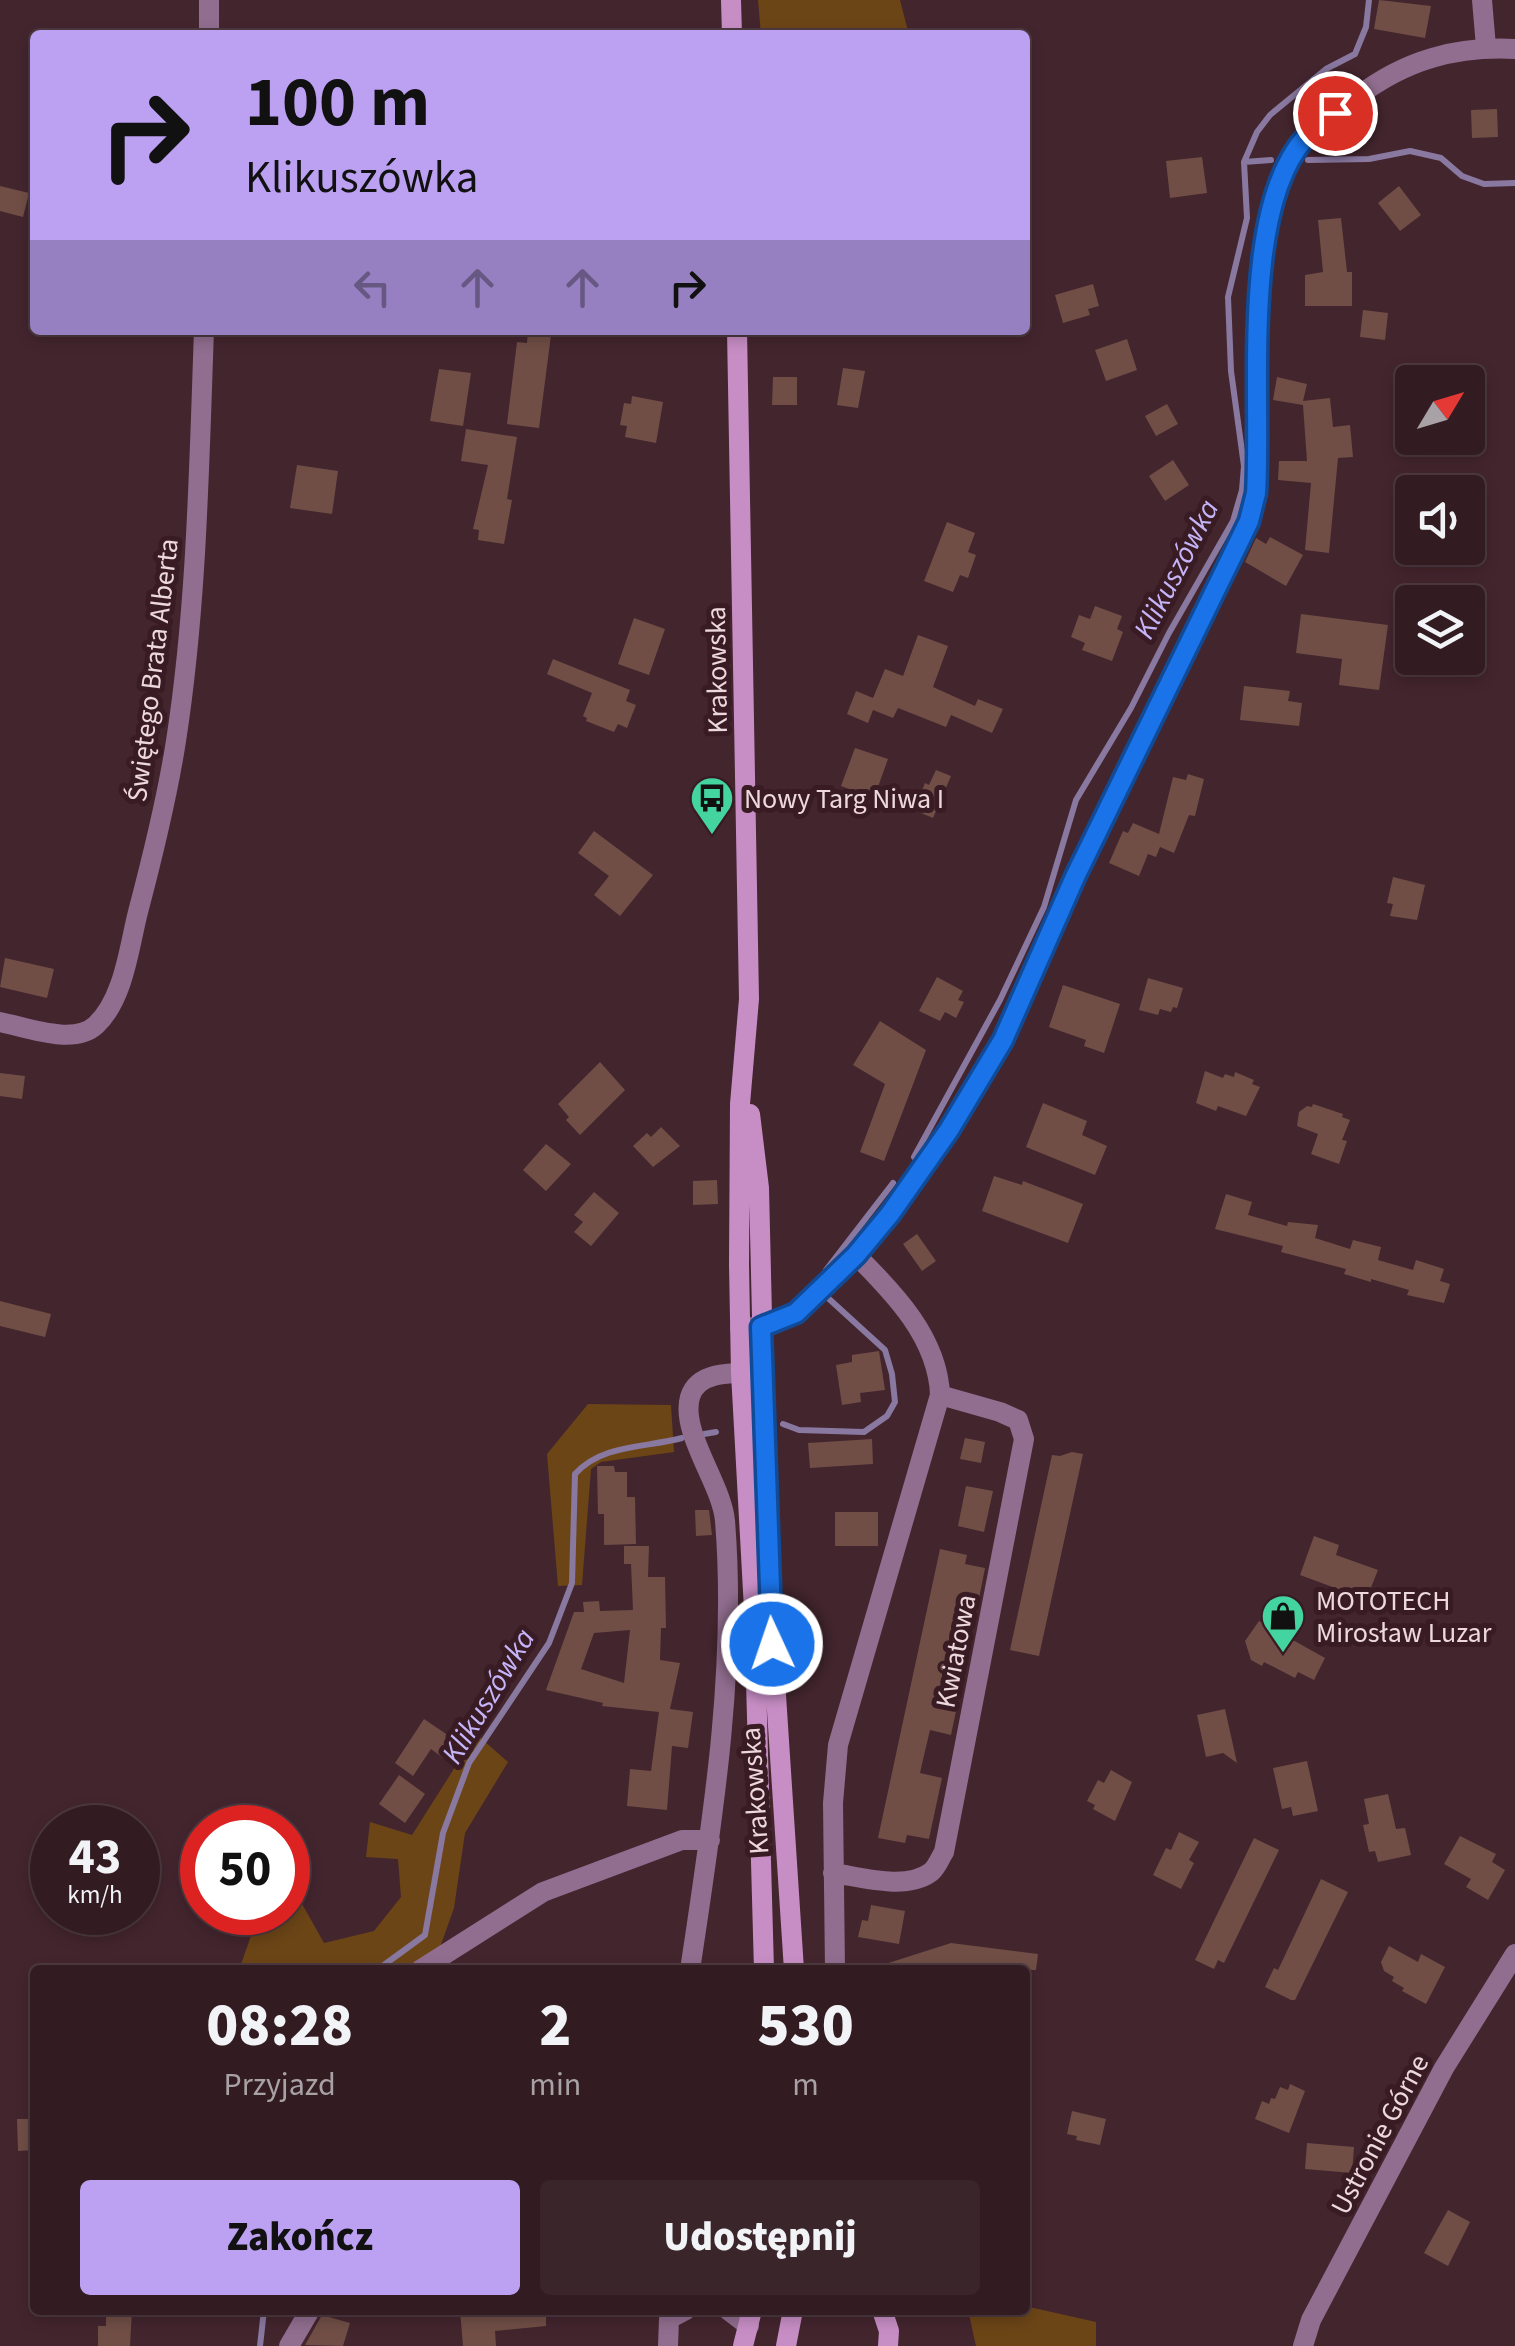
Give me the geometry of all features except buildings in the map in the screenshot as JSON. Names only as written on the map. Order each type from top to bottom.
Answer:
[{"type":"main road","points":[[732,0],[732,30]]},
{"type":"main road","name":"Krakowska","points":[[738,335],[749,998],[738,1175],[750,1327],[764,1965]]},
{"type":"main road","name":"Krakowska","points":[[751,1373],[794,1965]]},
{"type":"main road","points":[[786,2346],[792,2315]]},
{"type":"main road","points":[[884,2315],[888,2346]]},
{"type":"street","points":[[209,0],[209,30]]},
{"type":"street","points":[[1482,0],[1486,48]]},
{"type":"street","points":[[750,1327],[796,1313],[856,1255],[949,1130],[1003,1040],[1075,877],[1249,521],[1258,464],[1258,286],[1272,215],[1288,165],[1306,137],[1386,75],[1433,56],[1486,48],[1515,49]]},
{"type":"street","name":"Świętego Brata Alberta","points":[[0,1022],[66,1035],[86,1032],[96,1025],[112,1001],[126,959],[163,814],[176,738],[197,544],[204,335]]},
{"type":"street","points":[[836,1965],[833,1803],[838,1745],[940,1396],[939,1378],[926,1342],[890,1290],[856,1255]]},
{"type":"street","points":[[691,1965],[710,1840],[723,1699],[725,1517],[696,1438],[689,1404],[697,1384],[708,1378],[751,1373]]},
{"type":"street","name":"Kwiatowa","points":[[833,1873],[916,1880],[933,1871],[944,1852],[1024,1439],[1018,1420],[940,1396]]},
{"type":"street","points":[[428,1965],[543,1892],[682,1840],[710,1840]]},
{"type":"street","name":"Ustronie Górne","points":[[1303,2346],[1311,2320],[1434,2086],[1515,1954]]},
{"type":"street","points":[[289,2346],[307,2315]]},
{"type":"street","points":[[668,2346],[674,2315]]},
{"type":"shaded area","points":[[758,0],[900,0],[908,30],[761,30]]},
{"type":"shaded area","points":[[588,1404],[671,1405],[674,1452],[601,1462],[591,1469],[582,1585],[558,1586],[547,1454]]},
{"type":"shaded area","points":[[476,1734],[508,1762],[465,1833],[454,1908],[434,1965],[241,1965],[251,1935],[310,1935],[310,1918],[324,1943],[374,1931],[401,1897],[398,1859],[366,1857],[370,1822],[412,1835]]},
{"type":"shaded area","points":[[1030,2307],[1096,2322],[1096,2346],[976,2346],[969,2315],[1030,2315]]},
{"type":"waterway","name":"Klikuszówka","points":[[914,1157],[1000,1000],[1044,907],[1076,800],[1233,521],[1244,466],[1231,371],[1228,297],[1247,218],[1244,162],[1257,132],[1270,115],[1326,69],[1355,54],[1366,27],[1369,0]]},
{"type":"waterway","points":[[1308,160],[1369,159],[1410,151],[1441,158],[1462,176],[1484,184],[1515,183]]},
{"type":"waterway","points":[[1244,162],[1271,160]]},
{"type":"waterway","name":"Klikuszówka","points":[[826,1270],[893,1183]]},
{"type":"waterway","name":"Klikuszówka","points":[[783,1424],[799,1430],[864,1432],[887,1416],[895,1402],[885,1350],[828,1298]]},
{"type":"waterway","name":"Klikuszówka","points":[[704,1434],[716,1432]]},
{"type":"waterway","name":"Klikuszówka","points":[[384,1965],[425,1935],[443,1833],[469,1763],[549,1643],[572,1583],[575,1474],[611,1452],[682,1438]]},
{"type":"waterway","name":"Klikuszówka","points":[[260,2346],[263,2315]]},
{"type":"place","name":"Nowy Targ Niwa I","points":[[712,836]]},
{"type":"place","name":"MOTOTECH Mirosław Luzar","points":[[1283,1654]]},
{"type":"route","points":[[772,1644],[761,1327],[796,1313],[856,1255],[949,1130],[1003,1040],[1075,877],[1249,521],[1256,493],[1259,438],[1258,286],[1272,215],[1288,165],[1297,150],[1306,137],[1335,113]]}]
